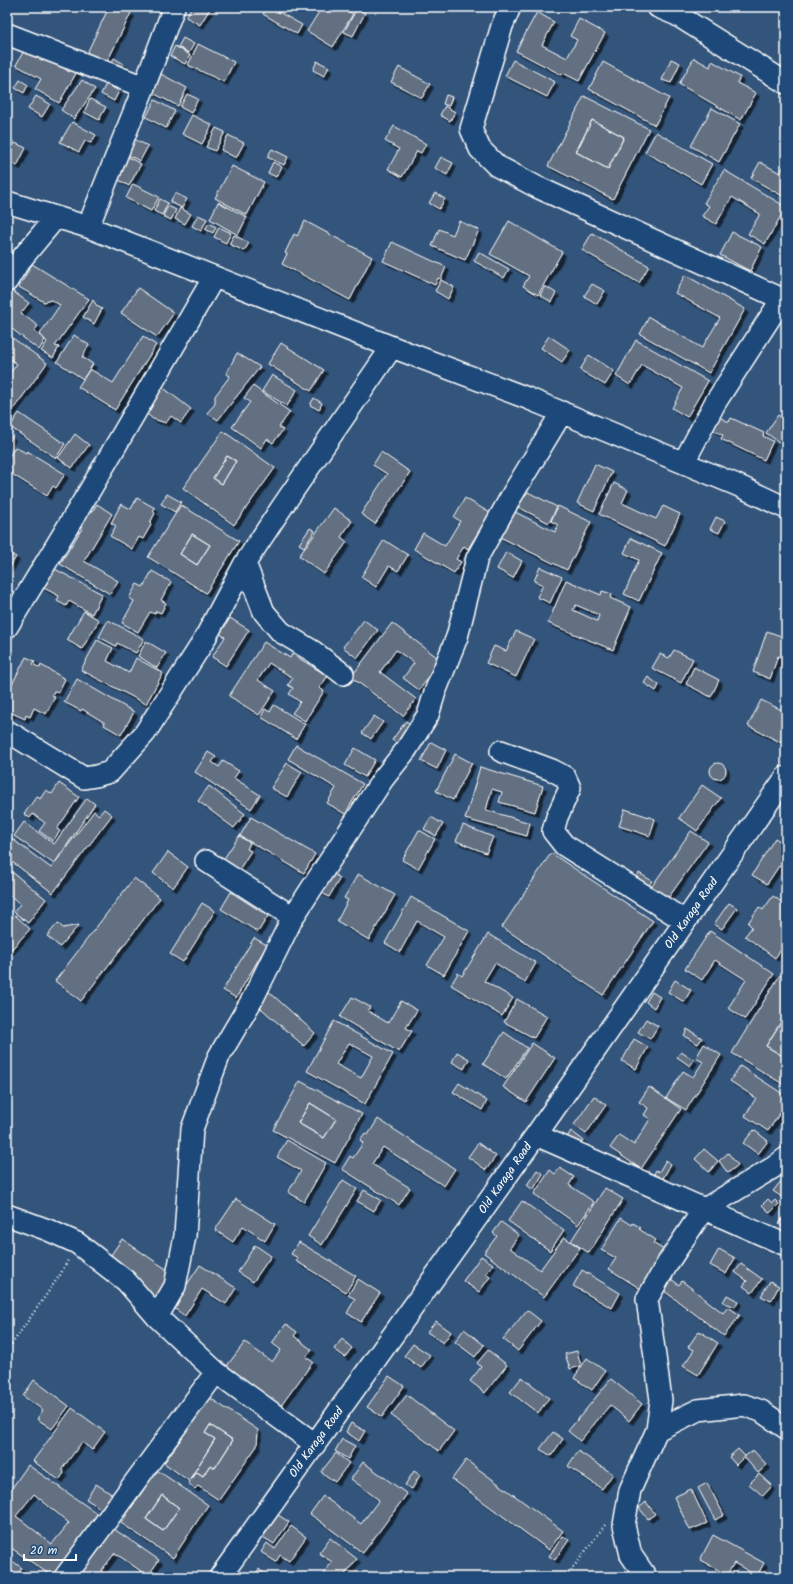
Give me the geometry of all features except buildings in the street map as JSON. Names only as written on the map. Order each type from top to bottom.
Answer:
[{"type":"street","points":[[88,227],[174,7]]},
{"type":"street","points":[[510,7],[502,26],[471,129],[480,149],[497,166],[537,187],[784,296],[715,403],[684,462]]},
{"type":"street","points":[[658,7],[677,15],[786,84]]},
{"type":"street","points":[[7,34],[144,87]]},
{"type":"street","points":[[7,202],[88,227],[392,347],[562,412],[684,462],[786,508]]},
{"type":"street","points":[[7,281],[18,263],[56,217]]},
{"type":"street","points":[[7,627],[90,490],[214,277]]},
{"type":"street","points":[[7,731],[84,778],[110,772],[145,733],[203,642],[245,563],[392,347]]},
{"type":"street","points":[[156,1316],[175,1286],[185,1236],[192,1129],[219,1056],[252,1000],[293,917],[383,779],[406,750],[428,715],[435,692],[457,637],[477,558],[512,495],[562,412]]},
{"type":"street","points":[[245,563],[264,612],[281,632],[314,652],[343,674]]},
{"type":"street","points":[[501,751],[565,776],[570,788],[557,817],[553,831],[564,845],[685,921]]},
{"type":"street","name":"Old Karaga Road","points":[[220,1577],[536,1135],[786,777]]},
{"type":"street","points":[[206,861],[293,917]]},
{"type":"street","points":[[536,1135],[786,1246]]},
{"type":"street","points":[[646,1577],[631,1555],[624,1525],[630,1490],[656,1430],[661,1400],[647,1299],[669,1261],[703,1210],[774,1167],[786,1158]]},
{"type":"street","points":[[7,1215],[48,1230],[77,1244],[126,1281],[156,1316],[216,1372],[316,1444]]},
{"type":"street","points":[[66,1577],[216,1372]]},
{"type":"street","points":[[656,1430],[698,1410],[744,1405],[761,1411],[786,1428]]},
{"type":"path","points":[[7,1351],[60,1275],[77,1244]]},
{"type":"path","points":[[566,1577],[607,1521]]}]
